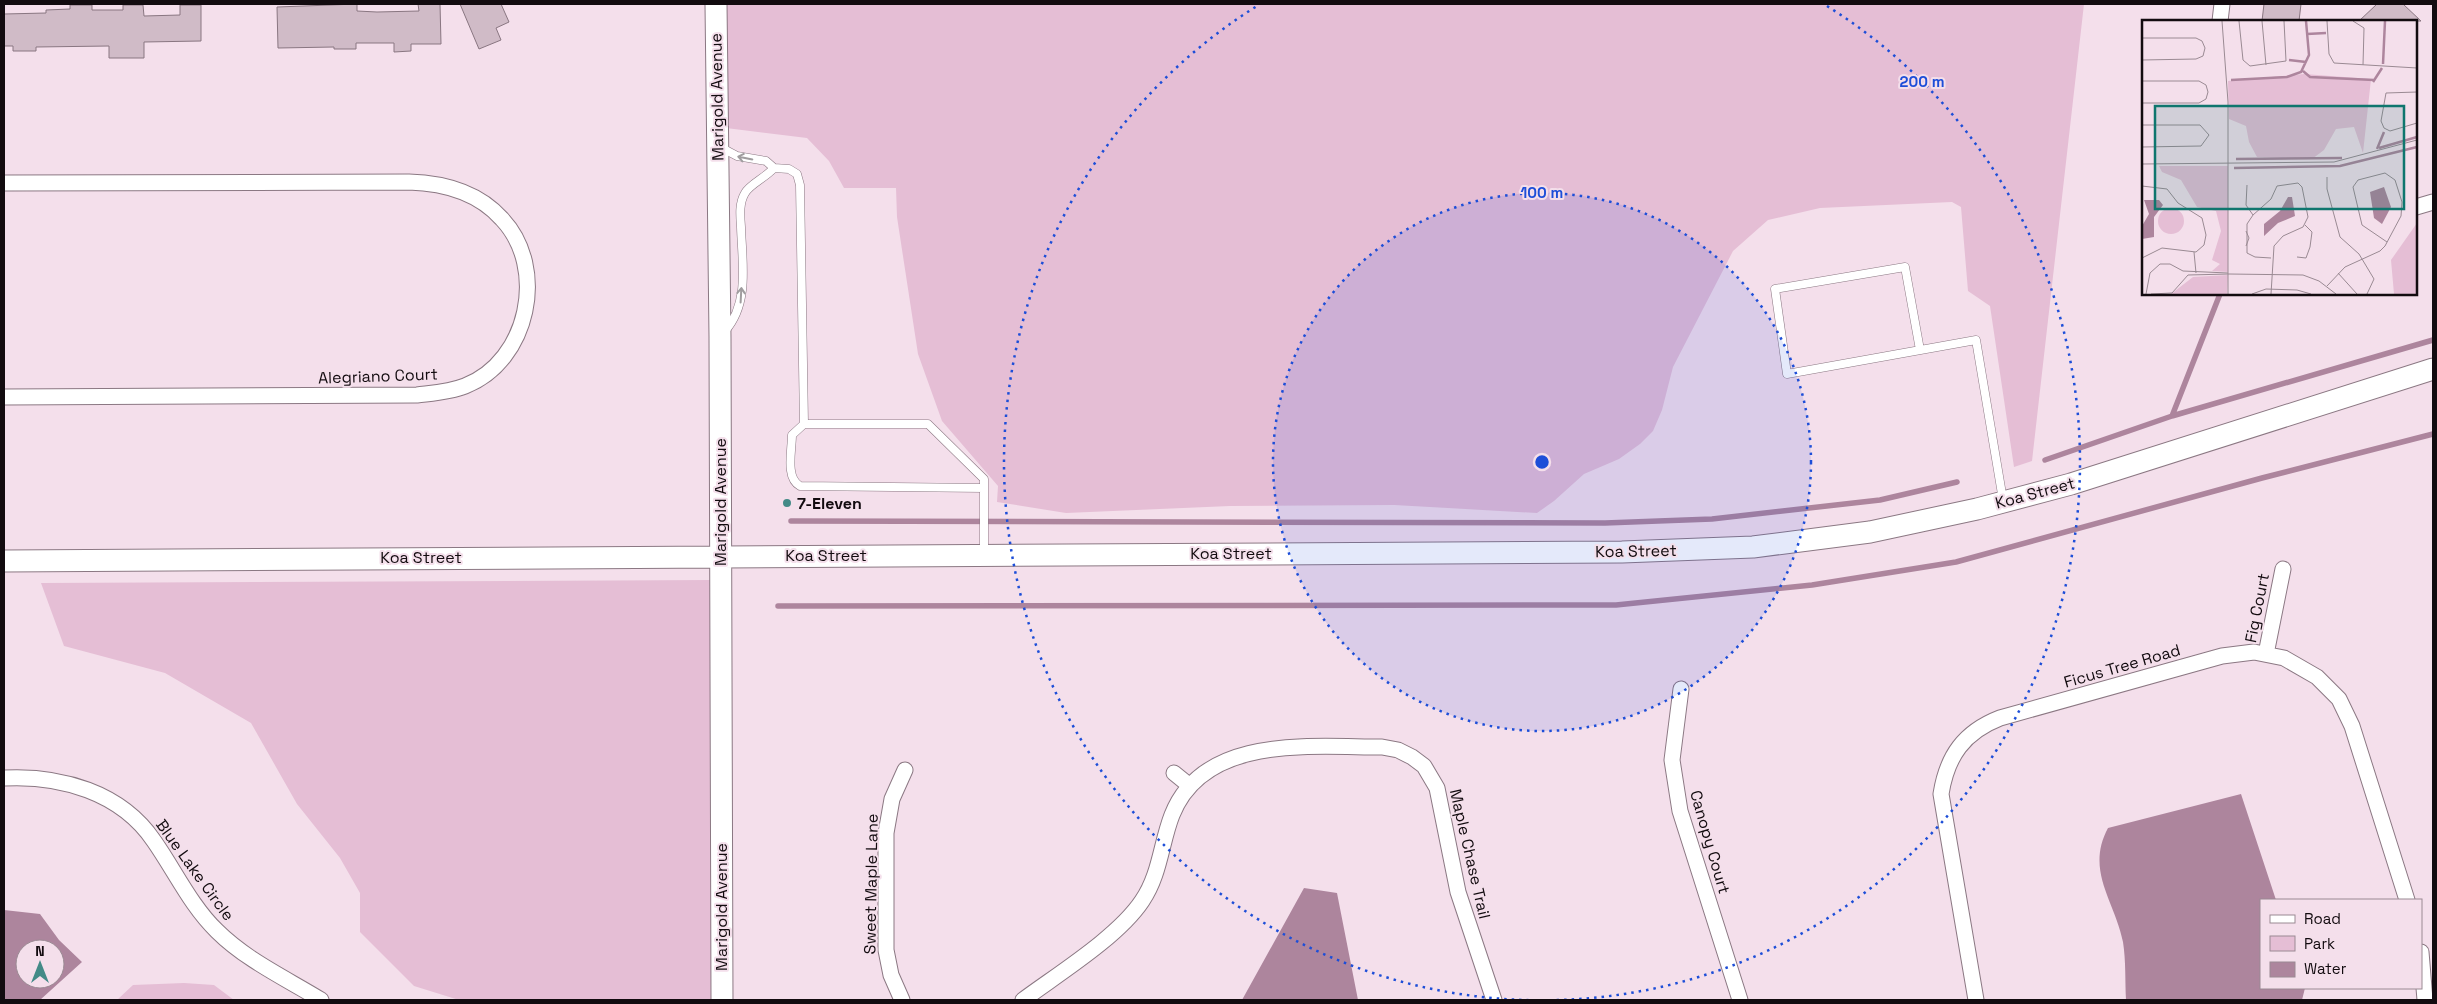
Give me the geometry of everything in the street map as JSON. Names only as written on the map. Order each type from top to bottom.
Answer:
[{"type":"main road","name":"Marigold Avenue","points":[[716,4],[720,337],[722,1000]]},
{"type":"main road","name":"Koa Street","points":[[4,561],[720,555],[1622,552],[1753,547],[1870,532],[2004,502],[2071,484],[2433,369]]},
{"type":"street","points":[[2220,20],[2222,4]]},
{"type":"street","name":"Alegriano Court","points":[[4,183],[399,182],[436,184],[457,189],[475,197],[502,219],[520,248],[528,278],[528,295],[522,324],[507,353],[477,380],[452,390],[417,395],[4,397]]},
{"type":"street","points":[[2417,207],[2433,202]]},
{"type":"street","name":"Fig Court","points":[[2266,654],[2283,569]]},
{"type":"street","name":"Ficus Tree Road","points":[[1976,1000],[1941,794],[1944,777],[1956,749],[1975,730],[2000,718],[2222,656],[2254,652],[2284,658],[2318,677],[2329,687],[2347,712],[2407,899]]},
{"type":"street","name":"Canopy Court","points":[[1681,689],[1672,760],[1680,811],[1740,1000]]},
{"type":"street","name":"Maple Chase Trail","points":[[1023,1000],[1117,929],[1136,910],[1146,895],[1153,879],[1172,815],[1190,786],[1209,770],[1232,758],[1254,751],[1281,748],[1382,747],[1398,750],[1412,757],[1424,766],[1437,788],[1458,892],[1494,1000]]},
{"type":"street","name":"Sweet Maple Lane","points":[[902,1000],[891,975],[886,950],[886,833],[892,799],[905,770]]},
{"type":"street","points":[[1174,773],[1190,786]]},
{"type":"street","name":"Blue Lake Circle","points":[[4,778],[44,778],[66,782],[88,789],[120,808],[144,827],[198,909],[218,932],[246,954],[321,1000]]},
{"type":"street","points":[[2422,968],[2424,1000]]},
{"type":"lane","points":[[717,145],[736,156],[766,161],[774,168],[788,169],[797,174],[800,184],[804,424]]},
{"type":"lane","points":[[720,337],[735,320],[742,301],[740,204],[748,189],[765,178],[774,168]]},
{"type":"lane","points":[[1920,350],[1905,267],[1775,289],[1787,374],[1976,340],[2004,502]]},
{"type":"lane","points":[[984,488],[800,486],[795,484],[791,474],[792,435],[804,424],[928,424],[984,479],[984,488],[984,554]]},
{"type":"green space","points":[[725,4],[2084,4],[2032,461],[2014,467],[1990,306],[1968,291],[1961,207],[1952,202],[1820,208],[1768,220],[1733,251],[1673,367],[1662,410],[1653,431],[1640,444],[1619,459],[1584,474],[1554,501],[1537,513],[1394,505],[1230,506],[1066,513],[997,502],[998,486],[942,421],[918,354],[897,217],[896,188],[844,188],[829,161],[807,138],[726,128]]},
{"type":"green space","points":[[711,580],[712,1000],[459,1000],[414,986],[360,932],[360,893],[340,858],[297,804],[251,723],[165,673],[64,646],[41,583]]},
{"type":"green space","points":[[184,983],[214,985],[234,1000],[117,1000],[133,985]]},
{"type":"water","points":[[2241,794],[2276,899],[2260,899],[2260,989],[2305,989],[2302,1000],[2126,1000],[2123,942],[2101,872],[2102,844],[2108,828]]},
{"type":"water","points":[[1304,888],[1337,893],[1358,1000],[1242,1000]]},
{"type":"water","points":[[4,910],[40,914],[58,939],[15,939],[15,989],[52,989],[40,1000],[4,1000]]},
{"type":"water","points":[[65,946],[82,962],[65,977]]},
{"type":"building","points":[[357,4],[357,11],[377,12],[419,11],[418,4],[440,4],[441,44],[411,44],[411,51],[394,52],[394,43],[356,43],[356,49],[334,49],[334,47],[278,48],[277,7]]},
{"type":"building","points":[[460,4],[501,4],[509,22],[496,28],[501,40],[479,49]]},
{"type":"building","points":[[2264,4],[2301,4],[2299,20],[2262,20]]},
{"type":"building","points":[[2377,4],[2403,4],[2421,21],[2417,20],[2360,20]]},
{"type":"building","points":[[70,5],[92,5],[92,10],[123,10],[123,5],[143,5],[144,16],[180,15],[180,5],[201,5],[201,41],[144,42],[144,58],[109,58],[109,46],[36,47],[36,51],[13,51],[13,46],[4,46],[4,14],[46,13],[46,10],[70,9]]},
{"type":"waterway","points":[[2172,416],[2220,295]]},
{"type":"waterway","points":[[2045,460],[2172,416],[2433,340]]},
{"type":"waterway","points":[[778,606],[1616,605],[1812,585],[1956,562],[2262,478],[2433,434]]},
{"type":"waterway","points":[[791,521],[1605,523],[1712,519],[1880,500],[1957,482]]},
{"type":"place","name":"7-Eleven","points":[[787,503]]}]
